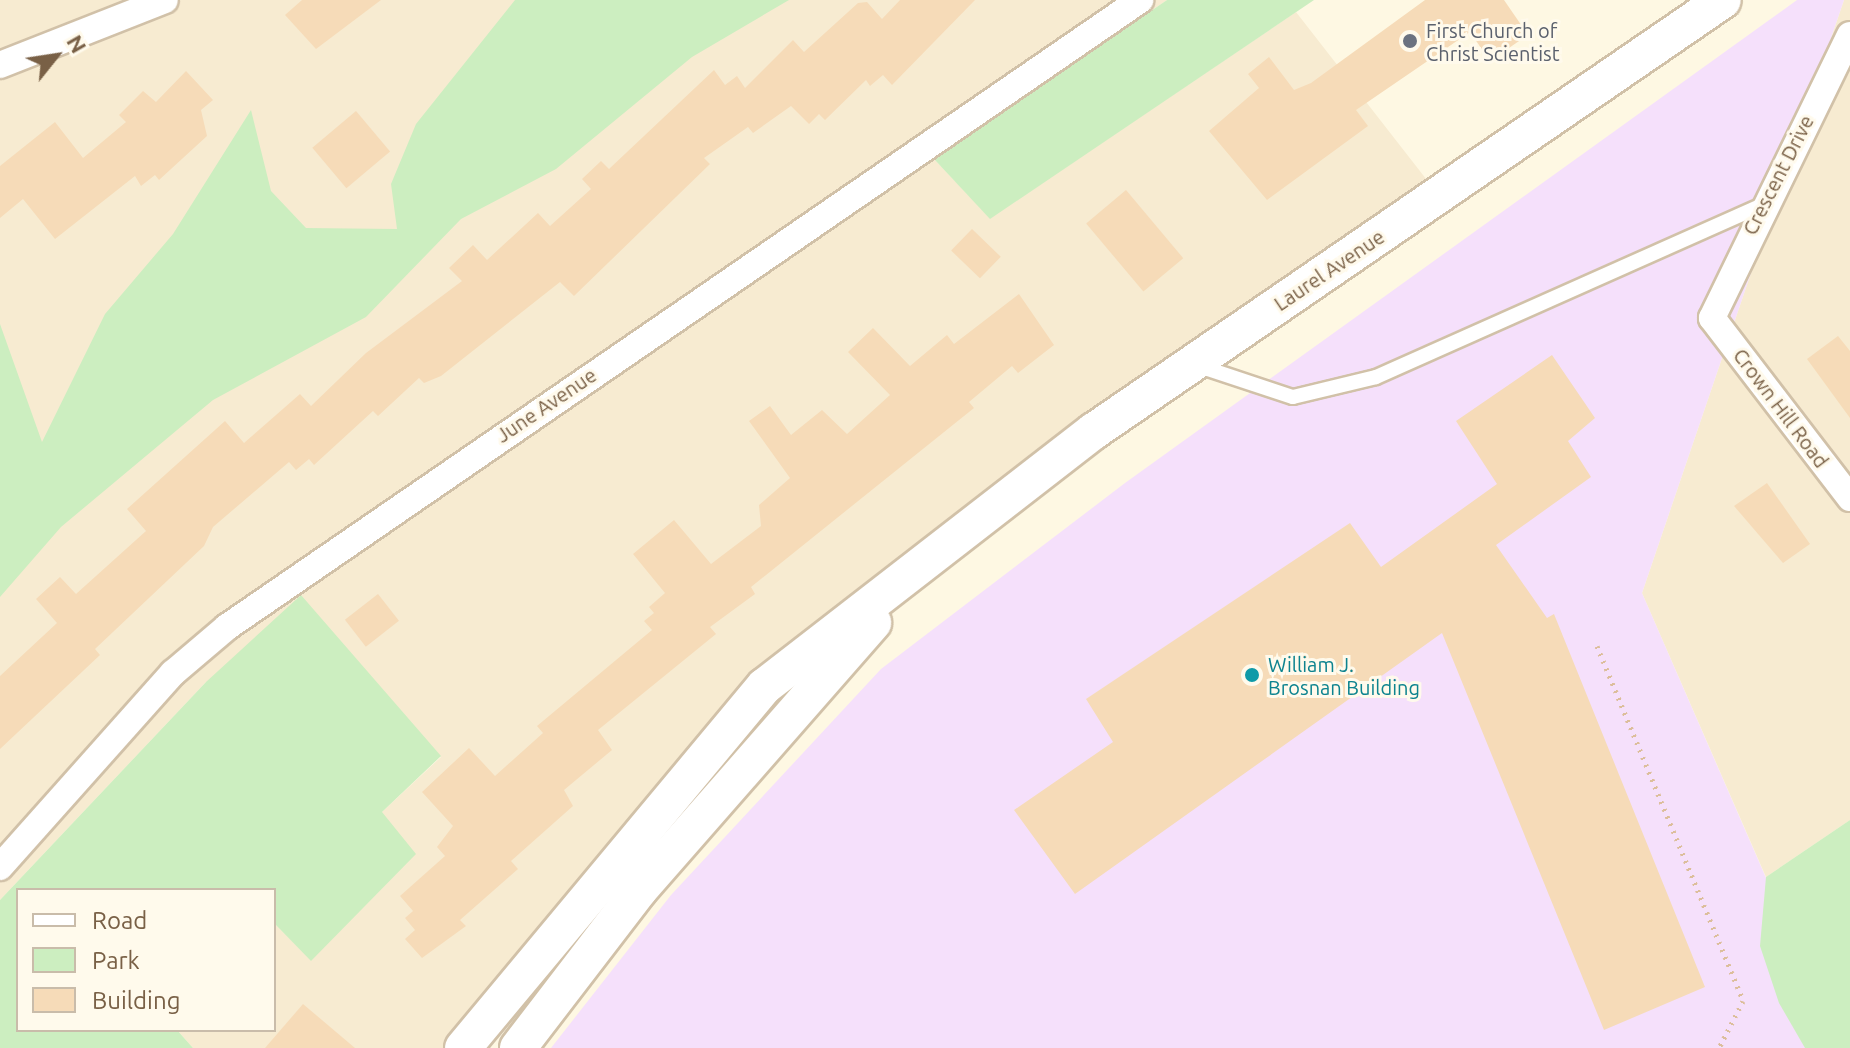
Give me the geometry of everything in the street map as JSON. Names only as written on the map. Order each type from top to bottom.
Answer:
[{"type":"main road","name":"Laurel Avenue","points":[[942,548],[1192,364],[1723,0]]},
{"type":"main road","points":[[463,1048],[719,735],[765,686],[942,548]]},
{"type":"main road","points":[[518,1048],[640,889],[942,548]]},
{"type":"street","points":[[0,65],[165,0]]},
{"type":"street","name":"June Avenue","points":[[0,867],[173,673],[227,627],[1140,0]]},
{"type":"street","name":"Crescent Drive","points":[[1712,318],[1760,206],[1850,35]]},
{"type":"street","name":"Crown Hill Road","points":[[1712,318],[1850,498]]},
{"type":"lane","points":[[1192,364],[1293,397],[1376,377],[1760,206]]},
{"type":"path","points":[[1597,646],[1743,1001],[1719,1048]]},
{"type":"shaded area","points":[[0,0],[1167,0],[934,159],[990,218],[1296,12],[1430,184],[753,686],[447,1048],[193,1048],[179,1032],[276,1032],[276,925],[311,960],[382,812],[441,757],[206,682],[0,900]]},
{"type":"shaded area","points":[[1797,0],[1844,0],[1642,593],[1840,1048],[551,1048],[671,895],[881,669],[1125,483]]},
{"type":"shaded area","points":[[1844,0],[1850,0],[1850,820],[1766,877],[1642,593]]},
{"type":"green space","points":[[515,0],[789,0],[692,57],[556,169],[461,219],[366,317],[213,400],[61,527],[0,597],[0,324],[42,442],[105,314],[173,234],[251,110],[271,191],[306,228],[397,229],[391,184],[416,124]]},
{"type":"green space","points":[[1167,0],[1314,0],[990,219],[934,159]]},
{"type":"green space","points":[[301,595],[441,756],[382,812],[416,854],[311,961],[276,925],[276,888],[16,888],[16,1032],[179,1032],[193,1048],[0,1048],[0,900],[206,682]]},
{"type":"green space","points":[[1850,820],[1850,1048],[1805,1048],[1779,1003],[1760,946],[1766,877]]},
{"type":"building","points":[[302,0],[381,0],[316,49],[285,15]]},
{"type":"building","points":[[900,0],[975,0],[892,85],[883,75],[870,86],[866,80],[825,120],[819,114],[809,124],[791,106],[753,133],[748,127],[704,158],[710,164],[574,296],[560,282],[441,376],[424,383],[419,378],[378,416],[373,411],[314,465],[309,459],[296,470],[289,462],[213,527],[204,546],[95,649],[100,655],[0,749],[0,676],[57,623],[36,599],[60,577],[76,594],[146,531],[127,509],[225,421],[244,443],[300,394],[311,406],[366,353],[462,281],[449,268],[473,245],[487,260],[538,213],[550,226],[591,189],[582,179],[601,161],[609,169],[714,70],[725,85],[737,76],[745,88],[793,40],[804,52],[858,3],[867,2],[882,19]]},
{"type":"building","points":[[1425,0],[1504,0],[1528,35],[1490,61],[1470,32],[1356,110],[1368,126],[1267,200],[1209,131],[1259,88],[1248,74],[1269,57],[1294,90],[1311,83]]},
{"type":"building","points":[[186,71],[213,100],[201,110],[207,136],[159,180],[155,175],[141,186],[135,176],[55,239],[23,199],[0,218],[0,166],[55,122],[83,158],[126,122],[119,115],[143,91],[156,102]]},
{"type":"building","points":[[356,111],[390,152],[346,188],[312,148]]},
{"type":"building","points":[[1126,190],[1183,258],[1143,292],[1086,223]]},
{"type":"building","points":[[972,229],[1001,257],[980,278],[951,251]]},
{"type":"building","points":[[1019,294],[1054,345],[1018,373],[1012,366],[969,402],[974,408],[751,587],[755,594],[710,627],[716,634],[598,730],[612,750],[564,790],[573,806],[511,861],[518,869],[460,920],[466,926],[422,958],[405,939],[415,930],[405,918],[413,911],[400,896],[445,856],[437,847],[453,826],[422,792],[469,748],[495,776],[543,733],[537,726],[652,630],[644,621],[654,613],[649,607],[665,593],[633,554],[674,520],[711,564],[761,526],[759,505],[790,478],[749,421],[770,406],[791,435],[822,410],[847,434],[890,395],[848,352],[873,328],[910,366],[947,335],[954,344]]},
{"type":"building","points":[[1838,336],[1850,351],[1850,418],[1807,359]]},
{"type":"building","name":"William J. Brosnan Building","points":[[1552,355],[1595,418],[1568,441],[1591,477],[1496,545],[1547,618],[1554,614],[1705,987],[1604,1030],[1442,633],[1075,894],[1014,810],[1113,742],[1086,699],[1350,523],[1381,567],[1497,484],[1456,421]]},
{"type":"building","points":[[1767,483],[1810,544],[1783,563],[1734,506]]},
{"type":"building","points":[[378,594],[399,621],[366,647],[345,620]]},
{"type":"building","points":[[303,1004],[355,1048],[265,1048]]},
{"type":"place","name":"First Church of Christ Scientist","points":[[1410,41]]},
{"type":"place","name":"William J. Brosnan Building","points":[[1252,675]]}]
